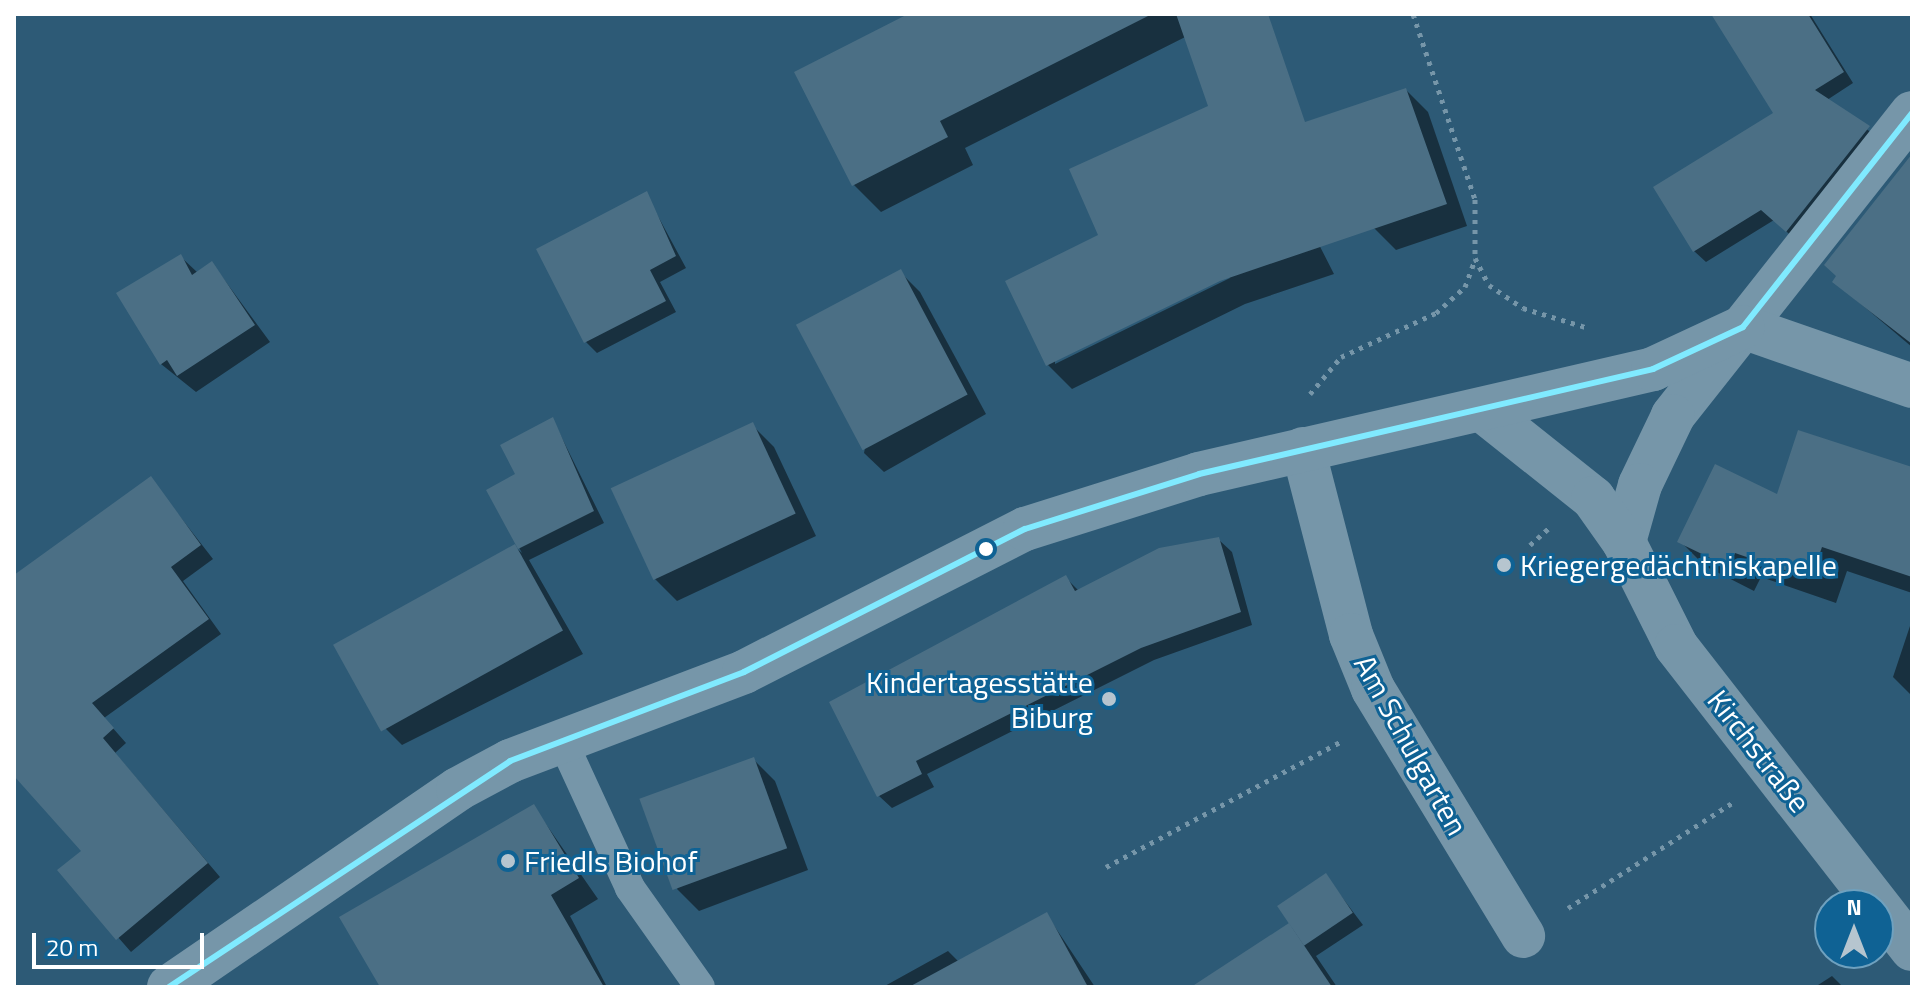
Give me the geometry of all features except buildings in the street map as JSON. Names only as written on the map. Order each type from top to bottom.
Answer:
[{"type":"street","points":[[1624,542],[1640,485],[1673,416],[1912,113]]},
{"type":"street","points":[[169,987],[394,827],[562,740],[744,672],[1025,529],[1303,449],[1486,413],[1653,369],[1743,327],[1912,386]]},
{"type":"street","name":"Kirchstraße","points":[[1486,413],[1593,498],[1624,542],[1676,646],[1912,949]]},
{"type":"street","name":"Am Schulgarten","points":[[1303,449],[1351,635],[1390,716],[1523,936]]},
{"type":"lane","points":[[562,740],[630,888],[700,987]]},
{"type":"path","points":[[1303,449],[1312,389],[1341,357],[1436,313],[1465,287],[1475,258],[1475,199],[1413,14]]},
{"type":"path","points":[[1475,258],[1489,285],[1523,308],[1615,334],[1653,369]]},
{"type":"path","points":[[1530,545],[1537,538]]},
{"type":"path","points":[[1106,867],[1390,716]]},
{"type":"path","points":[[1523,936],[1778,774]]},
{"type":"transit line","points":[[169,987],[510,761],[744,672],[1025,529],[1199,474],[1653,369],[1743,327],[1912,113]]},
{"type":"place","name":"Kriegergedächtniskapelle","points":[[1504,565]]},
{"type":"place","name":"Kindertagesstätte Biburg","points":[[1109,699]]},
{"type":"place","name":"Friedls Biohof","points":[[508,861]]}]
